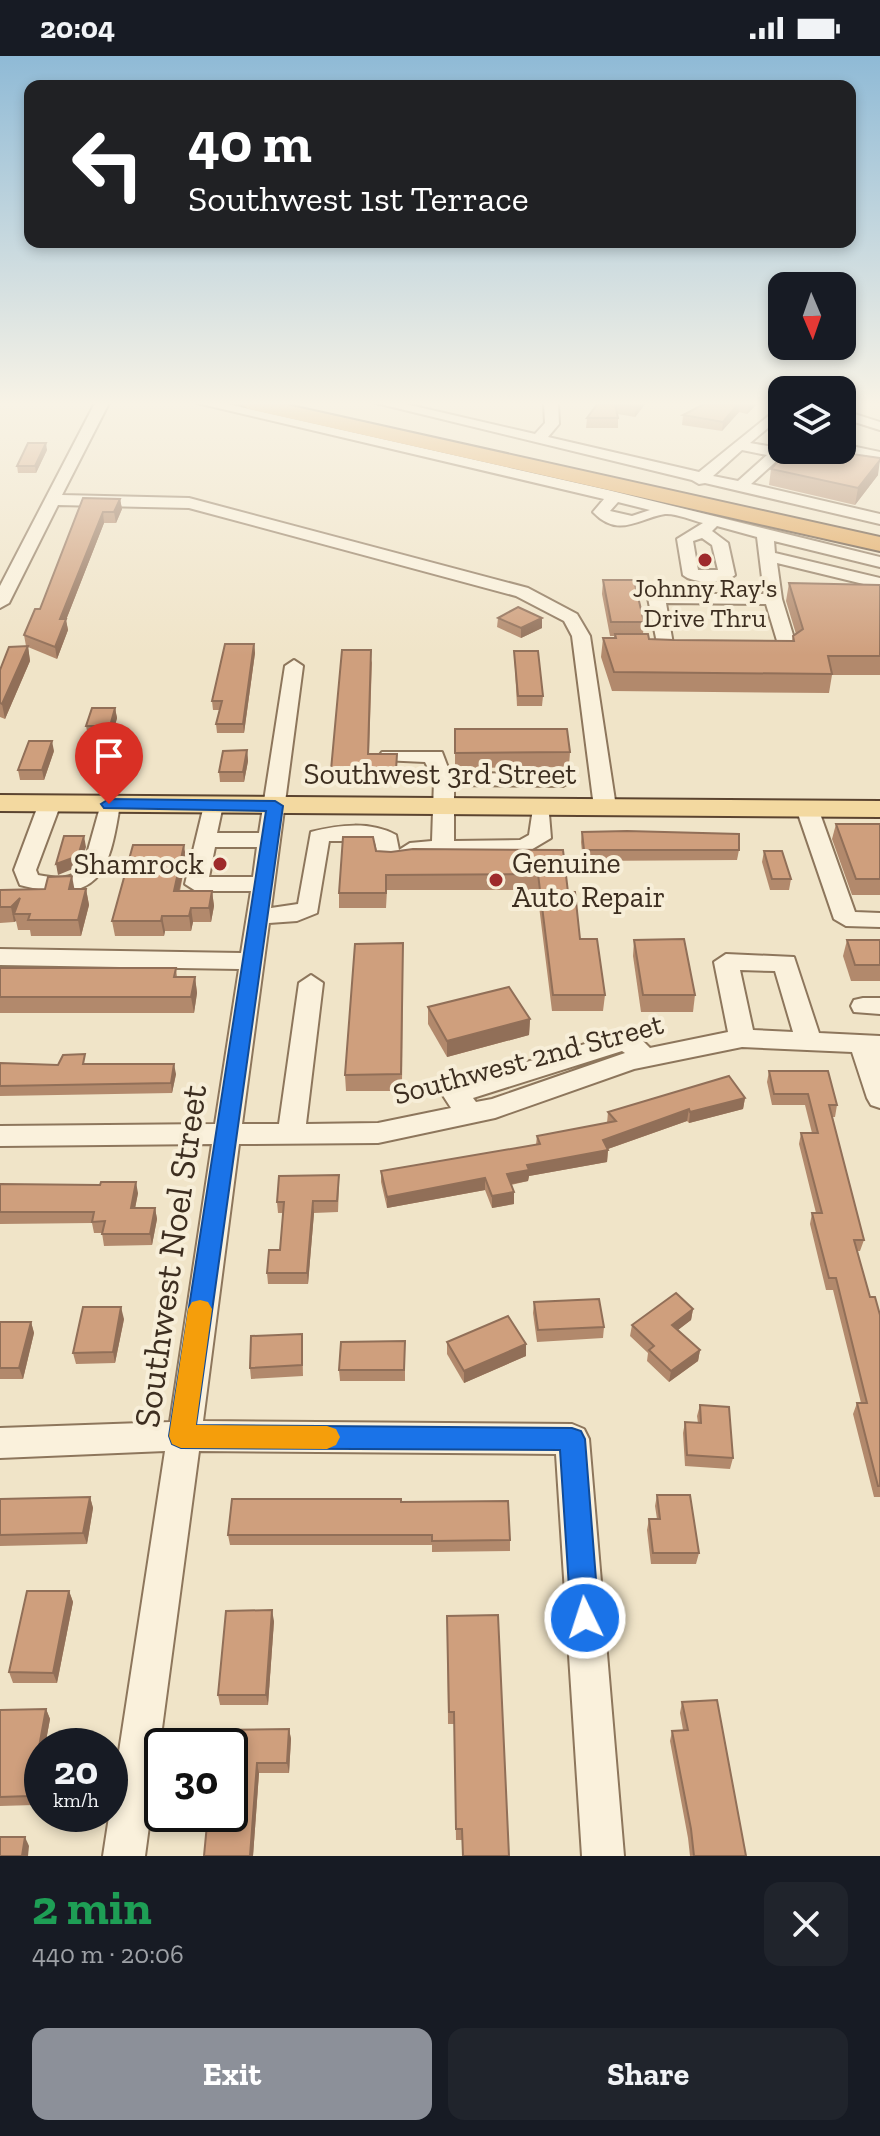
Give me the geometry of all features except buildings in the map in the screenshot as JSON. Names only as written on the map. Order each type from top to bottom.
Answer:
[{"type":"highway","points":[[625,487],[880,544]]},
{"type":"highway","points":[[685,487],[880,530]]},
{"type":"main road","name":"Southwest 3rd Street","points":[[0,803],[880,809]]},
{"type":"street","points":[[0,603],[58,487]]},
{"type":"street","points":[[501,487],[535,495]]},
{"type":"street","points":[[569,487],[614,497],[601,512],[622,521],[641,520],[663,509],[708,527],[765,534],[880,562]]},
{"type":"street","points":[[731,487],[880,519]]},
{"type":"street","points":[[51,500],[189,503],[445,570],[551,604],[571,618],[587,649],[586,730],[605,807]]},
{"type":"street","points":[[750,652],[776,652],[788,648],[765,534]]},
{"type":"street","points":[[768,556],[880,583]]},
{"type":"street","points":[[0,562],[20,562]]},
{"type":"street","points":[[688,651],[672,651],[657,644],[657,598],[777,595]]},
{"type":"street","points":[[855,595],[880,597]]},
{"type":"street","name":"Southwest Noel Street","points":[[124,1856],[174,1514],[181,1436],[294,666]]},
{"type":"street","points":[[389,756],[435,756],[436,769],[444,779],[443,847]]},
{"type":"street","points":[[444,779],[563,780]]},
{"type":"street","points":[[50,803],[25,870],[28,880],[43,884],[82,882],[95,872],[104,850],[109,804]]},
{"type":"street","points":[[212,805],[196,884],[263,884]]},
{"type":"street","points":[[366,834],[368,806]]},
{"type":"street","points":[[259,916],[297,914],[309,908],[319,837],[329,834],[381,834],[388,840],[388,852],[393,857],[405,857],[418,848],[524,847],[540,838],[541,806]]},
{"type":"street","points":[[807,808],[846,919],[880,920]]},
{"type":"street","points":[[204,844],[270,840]]},
{"type":"street","points":[[0,957],[252,961]]},
{"type":"street","points":[[742,1038],[726,962],[785,963],[809,1042]]},
{"type":"street","points":[[291,1133],[311,983]]},
{"type":"street","name":"Southwest 2nd Street","points":[[0,1136],[378,1133],[470,1113],[644,1058],[742,1038],[872,1045]]},
{"type":"street","points":[[872,1045],[880,1098]]},
{"type":"street","points":[[0,1443],[181,1436],[572,1439],[603,1856]]},
{"type":"slow traffic","points":[[200,1309],[181,1436],[327,1437]]},
{"type":"place","name":"Johnny Ray's Drive Thru","points":[[705,560]]},
{"type":"place","name":"Shamrock","points":[[220,864]]},
{"type":"place","name":"Genuine Auto Repair","points":[[496,880]]},
{"type":"route","points":[[109,804],[275,806],[181,1436],[572,1439],[585,1618]]}]
